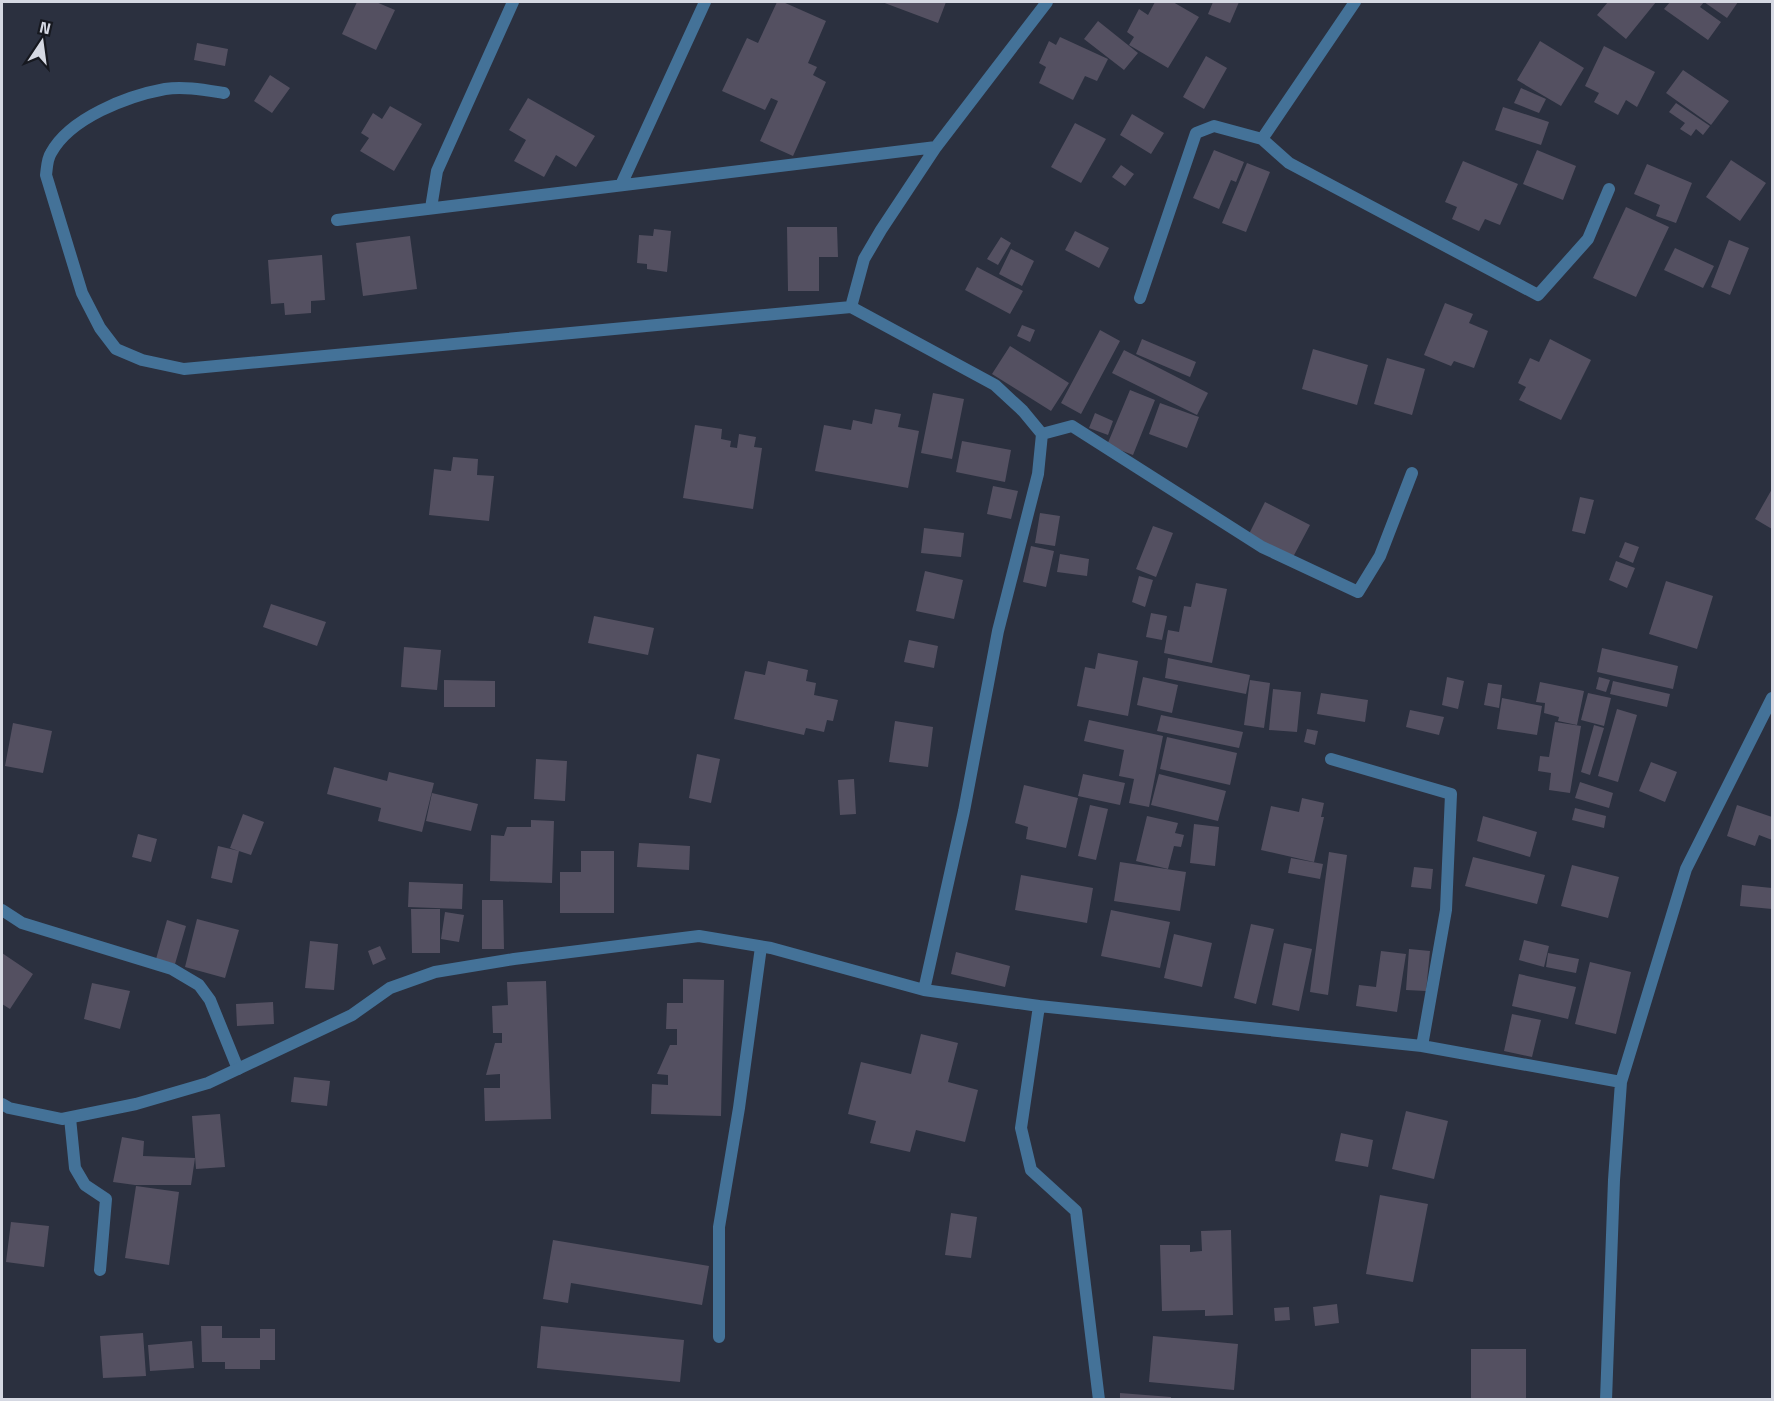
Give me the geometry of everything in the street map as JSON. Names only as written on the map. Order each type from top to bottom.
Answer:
[{"type":"street","points":[[430,208],[437,171],[513,2]]},
{"type":"street","points":[[621,185],[705,2]]},
{"type":"street","points":[[1262,139],[1355,2]]},
{"type":"street","points":[[851,307],[864,259],[936,147],[1042,3]]},
{"type":"street","points":[[224,93],[192,88],[165,89],[118,102],[91,116],[62,136],[49,155],[46,175],[82,293],[100,328],[116,349],[142,360],[184,369],[851,307],[995,386],[1023,411],[1042,434],[1038,474],[998,631],[964,811],[924,990]]},
{"type":"street","points":[[1140,298],[1196,133],[1214,126],[1262,139],[1289,163],[1538,295],[1588,239],[1609,189]]},
{"type":"street","points":[[337,220],[936,147]]},
{"type":"street","points":[[1042,434],[1072,426],[1262,547],[1358,592],[1380,556],[1412,473]]},
{"type":"street","points":[[1606,1400],[1614,1180],[1621,1082],[1686,869],[1773,698]]},
{"type":"street","points":[[1331,759],[1451,794],[1446,910],[1422,1046]]},
{"type":"street","points":[[2,910],[22,923],[172,969],[199,985],[210,1000],[238,1069]]},
{"type":"street","points":[[2,1104],[9,1108],[62,1119],[136,1104],[198,1086],[238,1069],[352,1015],[390,988],[435,972],[514,959],[699,936],[761,946],[924,990],[1039,1006],[1422,1046],[1621,1082]]},
{"type":"street","points":[[719,1337],[719,1227],[739,1108],[761,946]]},
{"type":"street","points":[[1039,1006],[1021,1128],[1031,1170],[1076,1211],[1099,1400]]},
{"type":"street","points":[[70,1118],[75,1168],[85,1185],[106,1198],[100,1270]]},
{"type":"building","points":[[357,2],[376,2],[395,10],[376,50],[342,34]]},
{"type":"building","points":[[777,2],[783,2],[826,21],[808,63],[817,67],[813,75],[826,82],[793,156],[760,141],[778,101],[771,98],[765,110],[722,91],[747,38],[758,43]]},
{"type":"building","points":[[882,2],[946,2],[938,23]]},
{"type":"building","points":[[1155,2],[1173,2],[1199,17],[1168,68],[1129,45],[1134,37],[1127,32],[1139,9],[1148,15]]},
{"type":"building","points":[[1213,2],[1239,2],[1230,23],[1208,14]]},
{"type":"building","points":[[1608,2],[1656,2],[1626,39],[1597,15]]},
{"type":"building","points":[[1670,2],[1704,2],[1700,7],[1721,22],[1708,40],[1664,9]]},
{"type":"building","points":[[1704,2],[1738,2],[1727,18]]},
{"type":"building","points":[[1098,21],[1138,53],[1124,70],[1084,39]]},
{"type":"building","points":[[1060,37],[1108,59],[1097,81],[1085,76],[1073,100],[1039,83],[1046,67],[1039,63],[1049,41],[1056,45]]},
{"type":"building","points":[[1540,41],[1584,68],[1561,106],[1517,80]]},
{"type":"building","points":[[197,43],[228,49],[225,66],[194,60]]},
{"type":"building","points":[[1604,46],[1655,72],[1637,107],[1626,100],[1618,115],[1594,102],[1599,93],[1585,86]]},
{"type":"building","points":[[1206,56],[1227,68],[1204,109],[1183,97]]},
{"type":"building","points":[[1683,70],[1729,101],[1711,125],[1666,93]]},
{"type":"building","points":[[270,75],[290,88],[272,113],[254,101]]},
{"type":"building","points":[[1521,88],[1546,99],[1539,113],[1514,103]]},
{"type":"building","points":[[528,98],[595,136],[576,167],[556,155],[544,177],[514,161],[526,140],[509,130]]},
{"type":"building","points":[[1676,103],[1710,126],[1703,135],[1696,129],[1691,136],[1680,129],[1685,123],[1669,112]]},
{"type":"building","points":[[390,106],[422,124],[394,171],[360,151],[369,138],[361,133],[373,113],[382,119]]},
{"type":"building","points":[[1503,107],[1549,122],[1541,145],[1495,130]]},
{"type":"building","points":[[1132,114],[1164,133],[1151,154],[1120,135]]},
{"type":"building","points":[[1075,123],[1106,139],[1081,183],[1051,167]]},
{"type":"building","points":[[1214,150],[1244,162],[1236,182],[1231,180],[1219,209],[1193,198]]},
{"type":"building","points":[[1537,150],[1576,166],[1563,200],[1523,184]]},
{"type":"building","points":[[1731,160],[1766,183],[1740,221],[1706,197]]},
{"type":"building","points":[[1463,161],[1518,184],[1500,225],[1485,219],[1479,231],[1452,219],[1457,207],[1445,202]]},
{"type":"building","points":[[1247,163],[1270,172],[1246,232],[1222,223]]},
{"type":"building","points":[[1647,164],[1692,183],[1676,223],[1656,216],[1660,205],[1634,194]]},
{"type":"building","points":[[1121,165],[1134,174],[1125,186],[1112,177]]},
{"type":"building","points":[[1626,207],[1669,227],[1636,297],[1593,278]]},
{"type":"building","points":[[787,227],[837,227],[838,257],[819,257],[819,291],[788,291]]},
{"type":"building","points":[[654,229],[671,231],[667,272],[647,269],[647,264],[637,263],[639,235],[653,236]]},
{"type":"building","points":[[1075,231],[1109,248],[1099,268],[1065,250]]},
{"type":"building","points":[[410,236],[417,289],[363,296],[356,243]]},
{"type":"building","points":[[1001,237],[1011,243],[998,265],[987,259]]},
{"type":"building","points":[[1729,240],[1749,248],[1730,295],[1711,287]]},
{"type":"building","points":[[1675,248],[1714,266],[1703,288],[1664,270]]},
{"type":"building","points":[[1011,249],[1034,261],[1022,286],[999,274]]},
{"type":"building","points":[[322,255],[325,300],[311,301],[311,313],[285,315],[284,303],[271,304],[268,260]]},
{"type":"building","points":[[977,267],[1023,291],[1010,314],[965,290]]},
{"type":"building","points":[[1445,303],[1473,314],[1469,323],[1488,331],[1474,368],[1454,361],[1451,366],[1424,355]]},
{"type":"building","points":[[1022,325],[1035,330],[1030,342],[1017,336]]},
{"type":"building","points":[[1100,330],[1120,341],[1081,414],[1061,403]]},
{"type":"building","points":[[1142,339],[1196,362],[1190,377],[1136,354]]},
{"type":"building","points":[[1550,339],[1591,360],[1561,420],[1519,400],[1526,387],[1518,383],[1530,358],[1539,362]]},
{"type":"building","points":[[1010,346],[1069,383],[1051,411],[992,374]]},
{"type":"building","points":[[1313,349],[1368,365],[1357,405],[1302,389]]},
{"type":"building","points":[[1124,350],[1208,393],[1197,415],[1112,373]]},
{"type":"building","points":[[1387,358],[1425,369],[1412,415],[1374,404]]},
{"type":"building","points":[[1130,390],[1155,400],[1133,455],[1107,445]]},
{"type":"building","points":[[933,393],[964,399],[952,459],[921,453]]},
{"type":"building","points":[[1160,403],[1199,417],[1187,448],[1149,434]]},
{"type":"building","points":[[875,409],[901,414],[898,427],[919,431],[908,488],[815,471],[824,425],[851,430],[853,420],[872,424]]},
{"type":"building","points":[[1095,413],[1113,421],[1108,435],[1089,428]]},
{"type":"building","points":[[695,425],[722,429],[721,439],[731,441],[730,447],[737,448],[739,434],[756,437],[754,447],[762,448],[753,509],[683,498]]},
{"type":"building","points":[[962,441],[1011,450],[1005,482],[956,472]]},
{"type":"building","points":[[453,457],[478,459],[477,475],[494,476],[489,521],[429,515],[434,469],[451,471]]},
{"type":"building","points":[[993,486],[1018,491],[1011,519],[987,514]]},
{"type":"building","points":[[1772,489],[1772,529],[1755,519]]},
{"type":"building","points":[[1580,497],[1594,500],[1585,534],[1572,531]]},
{"type":"building","points":[[1265,502],[1310,525],[1292,559],[1248,536]]},
{"type":"building","points":[[1040,513],[1060,516],[1055,546],[1035,543]]},
{"type":"building","points":[[1153,526],[1173,533],[1156,577],[1136,569]]},
{"type":"building","points":[[924,528],[964,533],[961,557],[921,553]]},
{"type":"building","points":[[1625,542],[1639,547],[1633,563],[1619,557]]},
{"type":"building","points":[[1031,546],[1054,551],[1046,587],[1023,582]]},
{"type":"building","points":[[1060,554],[1089,559],[1087,576],[1057,572]]},
{"type":"building","points":[[1616,561],[1635,568],[1627,588],[1609,580]]},
{"type":"building","points":[[925,571],[963,580],[954,619],[916,611]]},
{"type":"building","points":[[1139,576],[1153,580],[1145,607],[1132,602]]},
{"type":"building","points":[[1666,581],[1713,596],[1697,649],[1649,634]]},
{"type":"building","points":[[1196,583],[1227,589],[1212,663],[1164,653],[1168,630],[1179,632],[1184,606],[1191,607]]},
{"type":"building","points":[[271,604],[326,622],[317,646],[263,627]]},
{"type":"building","points":[[1151,613],[1167,616],[1162,640],[1146,637]]},
{"type":"building","points":[[594,616],[654,628],[648,655],[588,643]]},
{"type":"building","points":[[909,640],[938,646],[934,668],[904,662]]},
{"type":"building","points":[[404,647],[441,650],[437,690],[401,687]]},
{"type":"building","points":[[1602,648],[1678,666],[1673,689],[1597,672]]},
{"type":"building","points":[[1098,653],[1138,661],[1128,716],[1077,706],[1085,667],[1095,669]]},
{"type":"building","points":[[1168,658],[1250,675],[1246,694],[1165,678]]},
{"type":"building","points":[[768,661],[808,670],[806,681],[816,683],[814,695],[838,700],[833,721],[827,720],[824,732],[806,728],[804,735],[734,719],[745,671],[765,675]]},
{"type":"building","points":[[1143,677],[1178,685],[1172,713],[1137,705]]},
{"type":"building","points":[[1447,677],[1464,681],[1458,709],[1442,705]]},
{"type":"building","points":[[1599,677],[1610,680],[1606,692],[1596,689]]},
{"type":"building","points":[[444,680],[495,681],[495,707],[444,707]]},
{"type":"building","points":[[1250,680],[1270,683],[1264,728],[1244,725]]},
{"type":"building","points":[[1613,681],[1670,694],[1667,707],[1610,694]]},
{"type":"building","points":[[1540,682],[1584,691],[1577,725],[1558,721],[1559,717],[1544,713],[1545,703],[1536,702]]},
{"type":"building","points":[[1488,683],[1502,685],[1499,708],[1484,705]]},
{"type":"building","points":[[1273,689],[1301,692],[1297,732],[1269,730]]},
{"type":"building","points":[[1321,693],[1368,700],[1365,722],[1317,714]]},
{"type":"building","points":[[1588,693],[1611,698],[1604,726],[1581,720]]},
{"type":"building","points":[[1502,698],[1542,706],[1537,735],[1497,729]]},
{"type":"building","points":[[1617,709],[1637,715],[1618,782],[1598,776]]},
{"type":"building","points":[[1410,710],[1444,717],[1439,735],[1406,727]]},
{"type":"building","points":[[1161,715],[1243,732],[1239,748],[1157,731]]},
{"type":"building","points":[[1089,720],[1163,736],[1149,807],[1129,803],[1134,779],[1119,776],[1124,750],[1084,741]]},
{"type":"building","points":[[895,721],[933,727],[928,767],[889,762]]},
{"type":"building","points":[[1555,722],[1581,726],[1570,793],[1549,790],[1551,773],[1538,771],[1540,756],[1549,757]]},
{"type":"building","points":[[13,723],[52,731],[43,773],[5,766]]},
{"type":"building","points":[[1594,725],[1604,728],[1590,775],[1581,772]]},
{"type":"building","points":[[1307,729],[1318,731],[1315,745],[1304,742]]},
{"type":"building","points":[[1167,737],[1237,753],[1230,785],[1160,769]]},
{"type":"building","points":[[697,754],[720,759],[711,803],[689,798]]},
{"type":"building","points":[[536,759],[567,761],[565,801],[534,799]]},
{"type":"building","points":[[1651,762],[1677,772],[1665,802],[1639,791]]},
{"type":"building","points":[[334,767],[387,781],[389,772],[434,783],[422,832],[378,821],[381,808],[327,794]]},
{"type":"building","points":[[1083,774],[1125,783],[1120,805],[1078,796]]},
{"type":"building","points":[[1159,774],[1226,791],[1218,821],[1151,805]]},
{"type":"building","points":[[854,779],[856,814],[840,815],[838,780]]},
{"type":"building","points":[[1580,782],[1613,793],[1609,808],[1575,798]]},
{"type":"building","points":[[1024,785],[1078,798],[1066,848],[1026,839],[1028,827],[1015,823]]},
{"type":"building","points":[[432,793],[478,804],[471,831],[426,821]]},
{"type":"building","points":[[1302,798],[1324,803],[1321,817],[1324,817],[1314,862],[1261,850],[1271,806],[1299,812]]},
{"type":"building","points":[[1090,805],[1108,809],[1096,860],[1078,856]]},
{"type":"building","points":[[1737,805],[1772,817],[1772,840],[1759,835],[1755,846],[1727,836]]},
{"type":"building","points":[[1575,808],[1606,816],[1604,828],[1572,820]]},
{"type":"building","points":[[243,814],[264,822],[251,855],[230,848]]},
{"type":"building","points":[[1147,816],[1178,823],[1175,833],[1184,835],[1181,847],[1174,846],[1168,869],[1136,861]]},
{"type":"building","points":[[1483,816],[1537,832],[1530,857],[1477,841]]},
{"type":"building","points":[[531,820],[554,821],[552,883],[490,881],[491,835],[504,836],[507,827],[531,827]]},
{"type":"building","points":[[1194,824],[1219,827],[1215,866],[1190,863]]},
{"type":"building","points":[[138,834],[157,839],[151,862],[132,857]]},
{"type":"building","points":[[639,843],[690,846],[689,870],[637,867]]},
{"type":"building","points":[[218,846],[239,851],[232,883],[211,878]]},
{"type":"building","points":[[581,851],[614,851],[614,913],[560,913],[560,872],[581,872]]},
{"type":"building","points":[[1329,852],[1347,855],[1328,995],[1310,992]]},
{"type":"building","points":[[1473,857],[1545,875],[1537,904],[1465,886]]},
{"type":"building","points":[[1291,858],[1323,864],[1320,879],[1288,873]]},
{"type":"building","points":[[1120,862],[1186,872],[1180,911],[1114,901]]},
{"type":"building","points":[[1572,865],[1619,877],[1608,918],[1561,906]]},
{"type":"building","points":[[1414,867],[1433,869],[1431,889],[1411,887]]},
{"type":"building","points":[[1021,875],[1093,888],[1087,923],[1015,910]]},
{"type":"building","points":[[409,882],[463,884],[462,909],[408,907]]},
{"type":"building","points":[[1742,885],[1772,888],[1772,909],[1740,906]]},
{"type":"building","points":[[482,900],[503,900],[504,949],[482,949]]},
{"type":"building","points":[[411,909],[440,909],[440,953],[412,953]]},
{"type":"building","points":[[1111,910],[1170,922],[1160,968],[1101,956]]},
{"type":"building","points":[[445,912],[464,915],[459,942],[441,939]]},
{"type":"building","points":[[197,919],[239,930],[225,978],[185,967]]},
{"type":"building","points":[[167,920],[186,926],[175,964],[156,959]]},
{"type":"building","points":[[1251,924],[1274,929],[1256,1004],[1234,998]]},
{"type":"building","points":[[1174,934],[1212,943],[1202,987],[1164,978]]},
{"type":"building","points":[[1524,940],[1549,946],[1544,967],[1519,960]]},
{"type":"building","points":[[310,941],[338,944],[334,990],[305,988]]},
{"type":"building","points":[[1284,943],[1312,949],[1299,1011],[1272,1005]]},
{"type":"building","points":[[380,946],[386,959],[373,965],[368,951]]},
{"type":"building","points":[[1409,949],[1430,951],[1426,991],[1406,990]]},
{"type":"building","points":[[1381,951],[1406,954],[1397,1012],[1356,1006],[1359,985],[1376,987]]},
{"type":"building","points":[[956,952],[1010,966],[1005,987],[951,974]]},
{"type":"building","points":[[2,953],[33,974],[10,1009],[2,1004]]},
{"type":"building","points":[[1548,953],[1579,959],[1576,973],[1546,967]]},
{"type":"building","points":[[1590,962],[1631,972],[1616,1034],[1575,1024]]},
{"type":"building","points":[[1519,974],[1576,987],[1568,1019],[1512,1006]]},
{"type":"building","points":[[683,979],[724,980],[721,1116],[651,1114],[652,1084],[668,1085],[668,1075],[657,1074],[670,1045],[677,1045],[677,1029],[666,1029],[667,1003],[683,1003]]},
{"type":"building","points":[[546,981],[551,1119],[485,1121],[484,1088],[500,1088],[500,1074],[486,1075],[495,1043],[502,1043],[502,1033],[493,1033],[492,1006],[508,1005],[507,982]]},
{"type":"building","points":[[92,983],[130,991],[120,1029],[84,1019]]},
{"type":"building","points":[[273,1002],[274,1024],[237,1026],[236,1004]]},
{"type":"building","points":[[1512,1014],[1541,1020],[1532,1057],[1504,1051]]},
{"type":"building","points":[[921,1034],[958,1043],[948,1082],[978,1090],[965,1142],[916,1130],[910,1152],[870,1143],[876,1121],[848,1114],[861,1062],[911,1074]]},
{"type":"building","points":[[294,1077],[330,1081],[327,1106],[291,1102]]},
{"type":"building","points":[[1406,1111],[1448,1121],[1434,1179],[1392,1169]]},
{"type":"building","points":[[220,1114],[225,1167],[196,1169],[192,1116]]},
{"type":"building","points":[[1341,1133],[1373,1140],[1368,1167],[1335,1161]]},
{"type":"building","points":[[122,1137],[144,1141],[143,1156],[195,1158],[191,1185],[135,1185],[113,1182]]},
{"type":"building","points":[[136,1186],[179,1192],[169,1265],[125,1258]]},
{"type":"building","points":[[1380,1195],[1428,1204],[1413,1282],[1366,1274]]},
{"type":"building","points":[[951,1213],[977,1217],[971,1258],[945,1255]]},
{"type":"building","points":[[11,1222],[49,1226],[44,1267],[6,1262]]},
{"type":"building","points":[[1231,1230],[1233,1315],[1205,1316],[1205,1310],[1162,1311],[1160,1245],[1190,1245],[1190,1252],[1202,1251],[1201,1231]]},
{"type":"building","points":[[553,1240],[709,1266],[702,1305],[571,1283],[568,1303],[543,1299]]},
{"type":"building","points":[[1337,1304],[1339,1323],[1315,1326],[1313,1307]]},
{"type":"building","points":[[1289,1307],[1290,1320],[1275,1321],[1274,1308]]},
{"type":"building","points":[[201,1326],[222,1326],[222,1338],[260,1338],[260,1329],[275,1329],[275,1360],[260,1360],[260,1369],[225,1369],[225,1362],[202,1362]]},
{"type":"building","points":[[541,1326],[684,1340],[680,1382],[537,1368]]},
{"type":"building","points":[[143,1333],[146,1376],[103,1378],[100,1336]]},
{"type":"building","points":[[1153,1336],[1238,1344],[1234,1390],[1149,1382]]},
{"type":"building","points":[[192,1341],[194,1368],[150,1371],[148,1345]]},
{"type":"building","points":[[1471,1349],[1526,1349],[1526,1400],[1471,1400]]},
{"type":"building","points":[[1120,1393],[1171,1397],[1171,1400],[1120,1400]]}]
